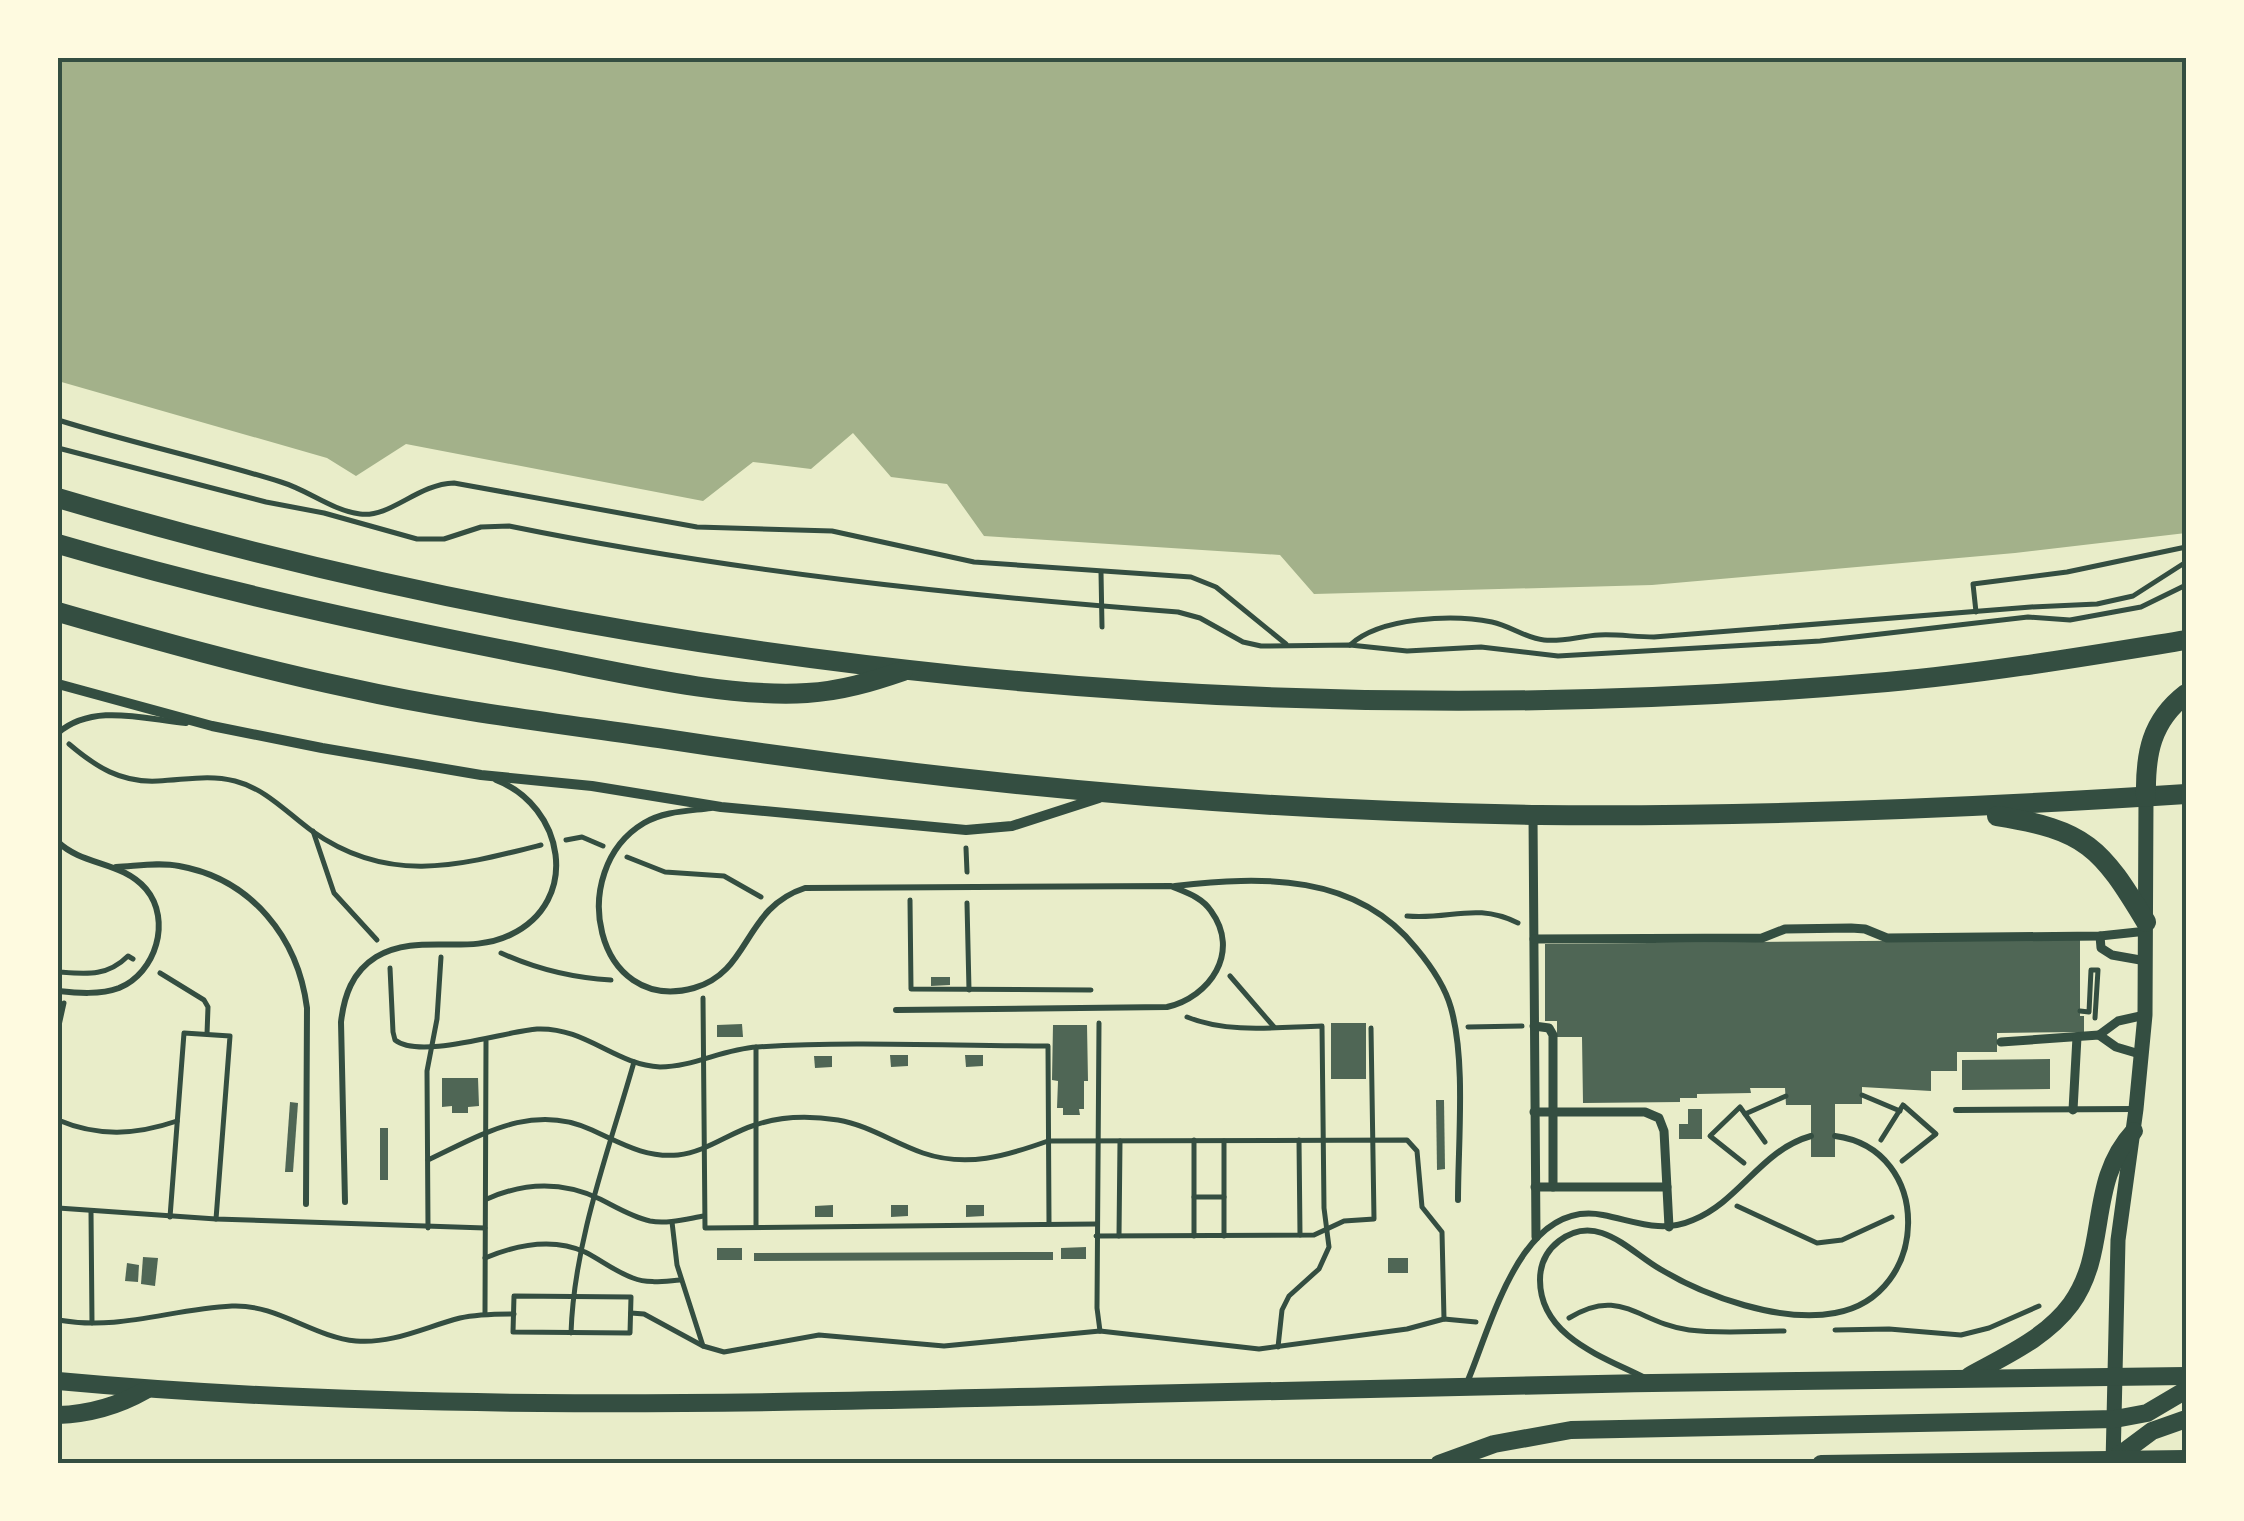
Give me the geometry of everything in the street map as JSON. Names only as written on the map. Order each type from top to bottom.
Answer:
[{"type":"highway","points":[[58,498],[198,538],[478,601],[723,645],[1038,683],[1276,700],[1464,702],[1753,692],[2014,668],[2186,640]]},
{"type":"highway","points":[[58,544],[214,588],[375,625],[622,673],[734,690],[786,694],[840,690],[909,669]]},
{"type":"highway","points":[[58,612],[235,662],[356,690],[454,707],[732,749],[1115,792],[1343,808],[1533,815],[1956,810],[2186,794]]},
{"type":"highway","points":[[2146,797],[2146,762],[2154,730],[2163,715],[2186,694]]},
{"type":"highway","points":[[1956,810],[2030,821],[2091,846],[2111,865],[2146,926]]},
{"type":"main road","points":[[1964,1378],[2036,1337],[2071,1304],[2088,1274],[2106,1176],[2134,1131]]},
{"type":"main road","points":[[58,1382],[146,1390],[572,1403],[816,1402],[1466,1386],[2186,1376]]},
{"type":"main road","points":[[58,1415],[122,1404],[146,1390]]},
{"type":"main road","points":[[1439,1464],[1494,1444],[1571,1430],[2115,1419],[2146,1413],[2186,1390]]},
{"type":"main road","points":[[2113,1462],[2152,1431],[2186,1420]]},
{"type":"main road","points":[[1822,1464],[2186,1459]]},
{"type":"street","points":[[58,684],[212,726],[481,774],[592,786],[721,807],[966,830],[1012,826],[1115,792]]},
{"type":"street","points":[[2113,1462],[2118,1240],[2143,1055],[2146,797]]},
{"type":"street","points":[[1533,815],[1536,1237]]},
{"type":"street","points":[[1534,935],[1762,938],[1785,929],[1851,928],[1886,938],[2100,936],[2146,926]]},
{"type":"street","points":[[2100,936],[2101,948],[2107,954],[2146,961]]},
{"type":"street","points":[[2001,1042],[2097,1036],[2118,1021],[2145,1014]]},
{"type":"street","points":[[1534,1026],[1546,1026],[1552,1031],[1553,1187]]},
{"type":"street","points":[[2097,1036],[2143,1055]]},
{"type":"street","points":[[2073,1110],[2078,1037]]},
{"type":"street","points":[[1534,1065],[1553,1066]]},
{"type":"street","points":[[1534,1112],[1653,1114],[1659,1118],[1664,1131],[1668,1227]]},
{"type":"street","points":[[1535,1187],[1667,1186]]},
{"type":"lane","points":[[58,733],[70,722],[105,714],[212,726]]},
{"type":"lane","points":[[345,1202],[341,1022],[343,1001],[366,964],[384,952],[410,944],[484,944],[515,933],[539,910],[554,880],[557,852],[538,808],[516,788],[481,774]]},
{"type":"lane","points":[[721,807],[670,813],[646,822],[613,851],[599,892],[599,926],[607,950],[618,966],[634,978],[669,990],[703,985],[727,969],[771,905],[805,888],[1171,886],[1240,879],[1303,883],[1344,894],[1379,913],[1408,938],[1446,993],[1454,1028],[1458,1200]]},
{"type":"lane","points":[[58,842],[70,854],[116,868],[177,865],[216,878],[256,903],[285,938],[304,981],[307,1008],[306,1204]]},
{"type":"lane","points":[[58,991],[100,992],[119,988],[134,979],[155,951],[159,930],[148,892],[116,868]]},
{"type":"lane","points":[[896,1010],[1167,1007],[1195,997],[1208,986],[1220,964],[1222,936],[1211,911],[1190,894],[1171,886]]},
{"type":"lane","points":[[1956,1110],[2136,1110]]},
{"type":"lane","points":[[1466,1386],[1512,1276],[1536,1237],[1551,1224],[1588,1212],[1646,1226],[1691,1222],[1726,1202],[1774,1154],[1811,1136]]},
{"type":"lane","points":[[1656,1383],[1585,1348],[1556,1326],[1540,1285],[1541,1265],[1550,1247],[1566,1235],[1586,1230],[1604,1233],[1685,1284],[1732,1302],[1788,1312],[1836,1313],[1884,1288],[1901,1262],[1910,1236],[1908,1210],[1892,1168],[1874,1151],[1835,1136]]},
{"type":"path","points":[[58,420],[279,481],[325,503],[360,514],[380,512],[432,486],[454,484],[673,524],[832,531],[974,562],[1191,577],[1209,582],[1286,644]]},
{"type":"path","points":[[58,448],[266,502],[324,512],[417,539],[444,539],[482,526],[509,526],[703,562],[898,588],[1178,612],[1200,618],[1252,645],[1407,651],[1481,647],[1558,656],[1714,648],[1820,641],[2028,617],[2070,620],[2130,610],[2186,585]]},
{"type":"path","points":[[1976,612],[1973,584],[2067,572],[2186,547]]},
{"type":"path","points":[[1350,646],[1372,630],[1398,622],[1476,620],[1531,637],[1557,640],[1600,635],[1654,637],[2110,602],[2143,591],[2186,562]]},
{"type":"path","points":[[1101,572],[1102,627]]},
{"type":"path","points":[[58,733],[109,774],[159,782],[204,776],[250,785],[312,831],[372,860],[410,867],[466,864],[582,837],[665,872],[724,876],[771,905]]},
{"type":"path","points":[[966,830],[969,990]]},
{"type":"path","points":[[312,831],[334,893],[384,952],[393,986],[395,1040],[408,1046],[486,1041],[533,1030],[556,1030],[579,1034],[634,1062],[664,1067],[756,1047],[1048,1046],[1048,1224]]},
{"type":"path","points":[[910,887],[911,988],[1098,990],[1096,1308],[1100,1331]]},
{"type":"path","points":[[1379,913],[1420,917],[1488,911],[1534,935]]},
{"type":"path","points":[[428,1228],[430,1045],[437,1019],[442,944]]},
{"type":"path","points":[[484,944],[521,962],[592,978],[634,978]]},
{"type":"path","points":[[1220,964],[1274,1027]]},
{"type":"path","points":[[2080,1011],[2089,1012],[2091,970],[2098,970],[2097,1036]]},
{"type":"path","points":[[703,985],[704,1228],[1096,1224]]},
{"type":"path","points":[[58,1030],[67,992]]},
{"type":"path","points":[[1167,1007],[1204,1024],[1322,1026],[1324,1208],[1329,1229],[1326,1259],[1289,1296],[1282,1310],[1278,1348]]},
{"type":"path","points":[[1454,1028],[1534,1026]]},
{"type":"path","points":[[1096,1236],[1300,1235],[1329,1229],[1344,1221],[1374,1219],[1371,1028]]},
{"type":"path","points":[[170,1217],[184,1032],[230,1036],[216,1219]]},
{"type":"path","points":[[485,1314],[486,1041]]},
{"type":"path","points":[[756,1047],[756,1227]]},
{"type":"path","points":[[570,1332],[581,1250],[634,1062]]},
{"type":"path","points":[[1862,1095],[1900,1110]]},
{"type":"path","points":[[1746,1114],[1786,1096]]},
{"type":"path","points":[[1874,1151],[1903,1105],[1936,1134],[1892,1168]]},
{"type":"path","points":[[1754,1172],[1710,1136],[1740,1107],[1774,1154]]},
{"type":"path","points":[[428,1160],[511,1122],[537,1118],[564,1120],[634,1150],[657,1155],[704,1148],[756,1124],[788,1118],[840,1120],[923,1153],[966,1160],[1006,1156],[1048,1141],[1407,1140],[1417,1151],[1419,1200],[1442,1232],[1444,1319]]},
{"type":"path","points":[[58,1120],[99,1132],[126,1133],[178,1121]]},
{"type":"path","points":[[1119,1236],[1120,1140]]},
{"type":"path","points":[[1194,1140],[1194,1236]]},
{"type":"path","points":[[1224,1140],[1224,1236]]},
{"type":"path","points":[[1300,1140],[1300,1235]]},
{"type":"path","points":[[486,1199],[507,1190],[552,1185],[596,1197],[634,1216],[672,1222],[704,1216]]},
{"type":"path","points":[[1194,1197],[1224,1197]]},
{"type":"path","points":[[1726,1202],[1817,1243],[1842,1240],[1908,1210]]},
{"type":"path","points":[[58,1208],[170,1217],[485,1228]]},
{"type":"path","points":[[91,1211],[92,1324]]},
{"type":"path","points":[[672,1222],[680,1280],[703,1346]]},
{"type":"path","points":[[485,1258],[524,1245],[544,1244],[581,1250],[646,1282],[680,1280]]},
{"type":"path","points":[[514,1296],[572,1296],[631,1297],[630,1333],[513,1332],[514,1296]]},
{"type":"path","points":[[58,1320],[112,1325],[244,1306],[339,1338],[373,1341],[485,1314],[514,1314]]},
{"type":"path","points":[[631,1313],[652,1318],[703,1346],[724,1352],[819,1335],[944,1346],[1100,1331],[1242,1349],[1278,1348],[1407,1329],[1444,1319],[1479,1322]]},
{"type":"shaded area","points":[[58,58],[2186,58],[2186,533],[2015,553],[1652,585],[1314,594],[1280,555],[984,536],[947,484],[891,477],[853,433],[811,469],[753,462],[703,501],[406,444],[356,476],[327,458],[58,381]]},
{"type":"building","points":[[2080,939],[2080,1016],[2084,1016],[2084,1032],[1997,1033],[1997,1052],[1957,1052],[1957,1071],[1931,1071],[1931,1091],[1862,1087],[1862,1104],[1835,1104],[1835,1157],[1811,1157],[1811,1105],[1786,1105],[1785,1088],[1697,1094],[1697,1098],[1680,1098],[1680,1102],[1583,1103],[1582,1037],[1557,1037],[1557,1021],[1545,1021],[1545,944]]},
{"type":"building","points":[[931,977],[950,977],[950,985],[931,986]]},
{"type":"building","points":[[1331,1023],[1366,1023],[1366,1079],[1331,1079]]},
{"type":"building","points":[[742,1024],[743,1037],[717,1037],[717,1025]]},
{"type":"building","points":[[1053,1025],[1087,1025],[1088,1081],[1084,1081],[1084,1109],[1079,1109],[1080,1115],[1063,1115],[1063,1108],[1057,1108],[1058,1081],[1052,1080]]},
{"type":"building","points":[[890,1055],[908,1055],[908,1066],[891,1067]]},
{"type":"building","points":[[965,1055],[983,1055],[983,1066],[966,1067]]},
{"type":"building","points":[[814,1056],[832,1056],[832,1067],[815,1068]]},
{"type":"building","points":[[2050,1059],[2050,1089],[1962,1090],[1962,1060]]},
{"type":"building","points":[[442,1078],[478,1078],[479,1106],[468,1107],[468,1113],[452,1113],[452,1106],[442,1107]]},
{"type":"building","points":[[1436,1100],[1444,1100],[1445,1169],[1437,1170]]},
{"type":"building","points":[[290,1102],[298,1103],[293,1172],[285,1172]]},
{"type":"building","points":[[1688,1109],[1702,1109],[1702,1139],[1679,1139],[1679,1124],[1688,1124]]},
{"type":"building","points":[[380,1128],[388,1128],[388,1180],[380,1180]]},
{"type":"building","points":[[833,1205],[833,1217],[815,1217],[815,1206]]},
{"type":"building","points":[[891,1205],[908,1205],[908,1216],[891,1217]]},
{"type":"building","points":[[966,1205],[984,1205],[984,1216],[966,1217]]},
{"type":"building","points":[[1086,1247],[1086,1259],[1061,1259],[1061,1248]]},
{"type":"building","points":[[717,1248],[742,1248],[742,1260],[717,1260]]},
{"type":"building","points":[[1053,1252],[1053,1260],[754,1261],[754,1253]]},
{"type":"building","points":[[143,1257],[158,1258],[155,1286],[141,1284]]},
{"type":"building","points":[[1388,1258],[1408,1258],[1408,1273],[1388,1273]]},
{"type":"building","points":[[127,1263],[139,1265],[138,1282],[125,1281]]}]
